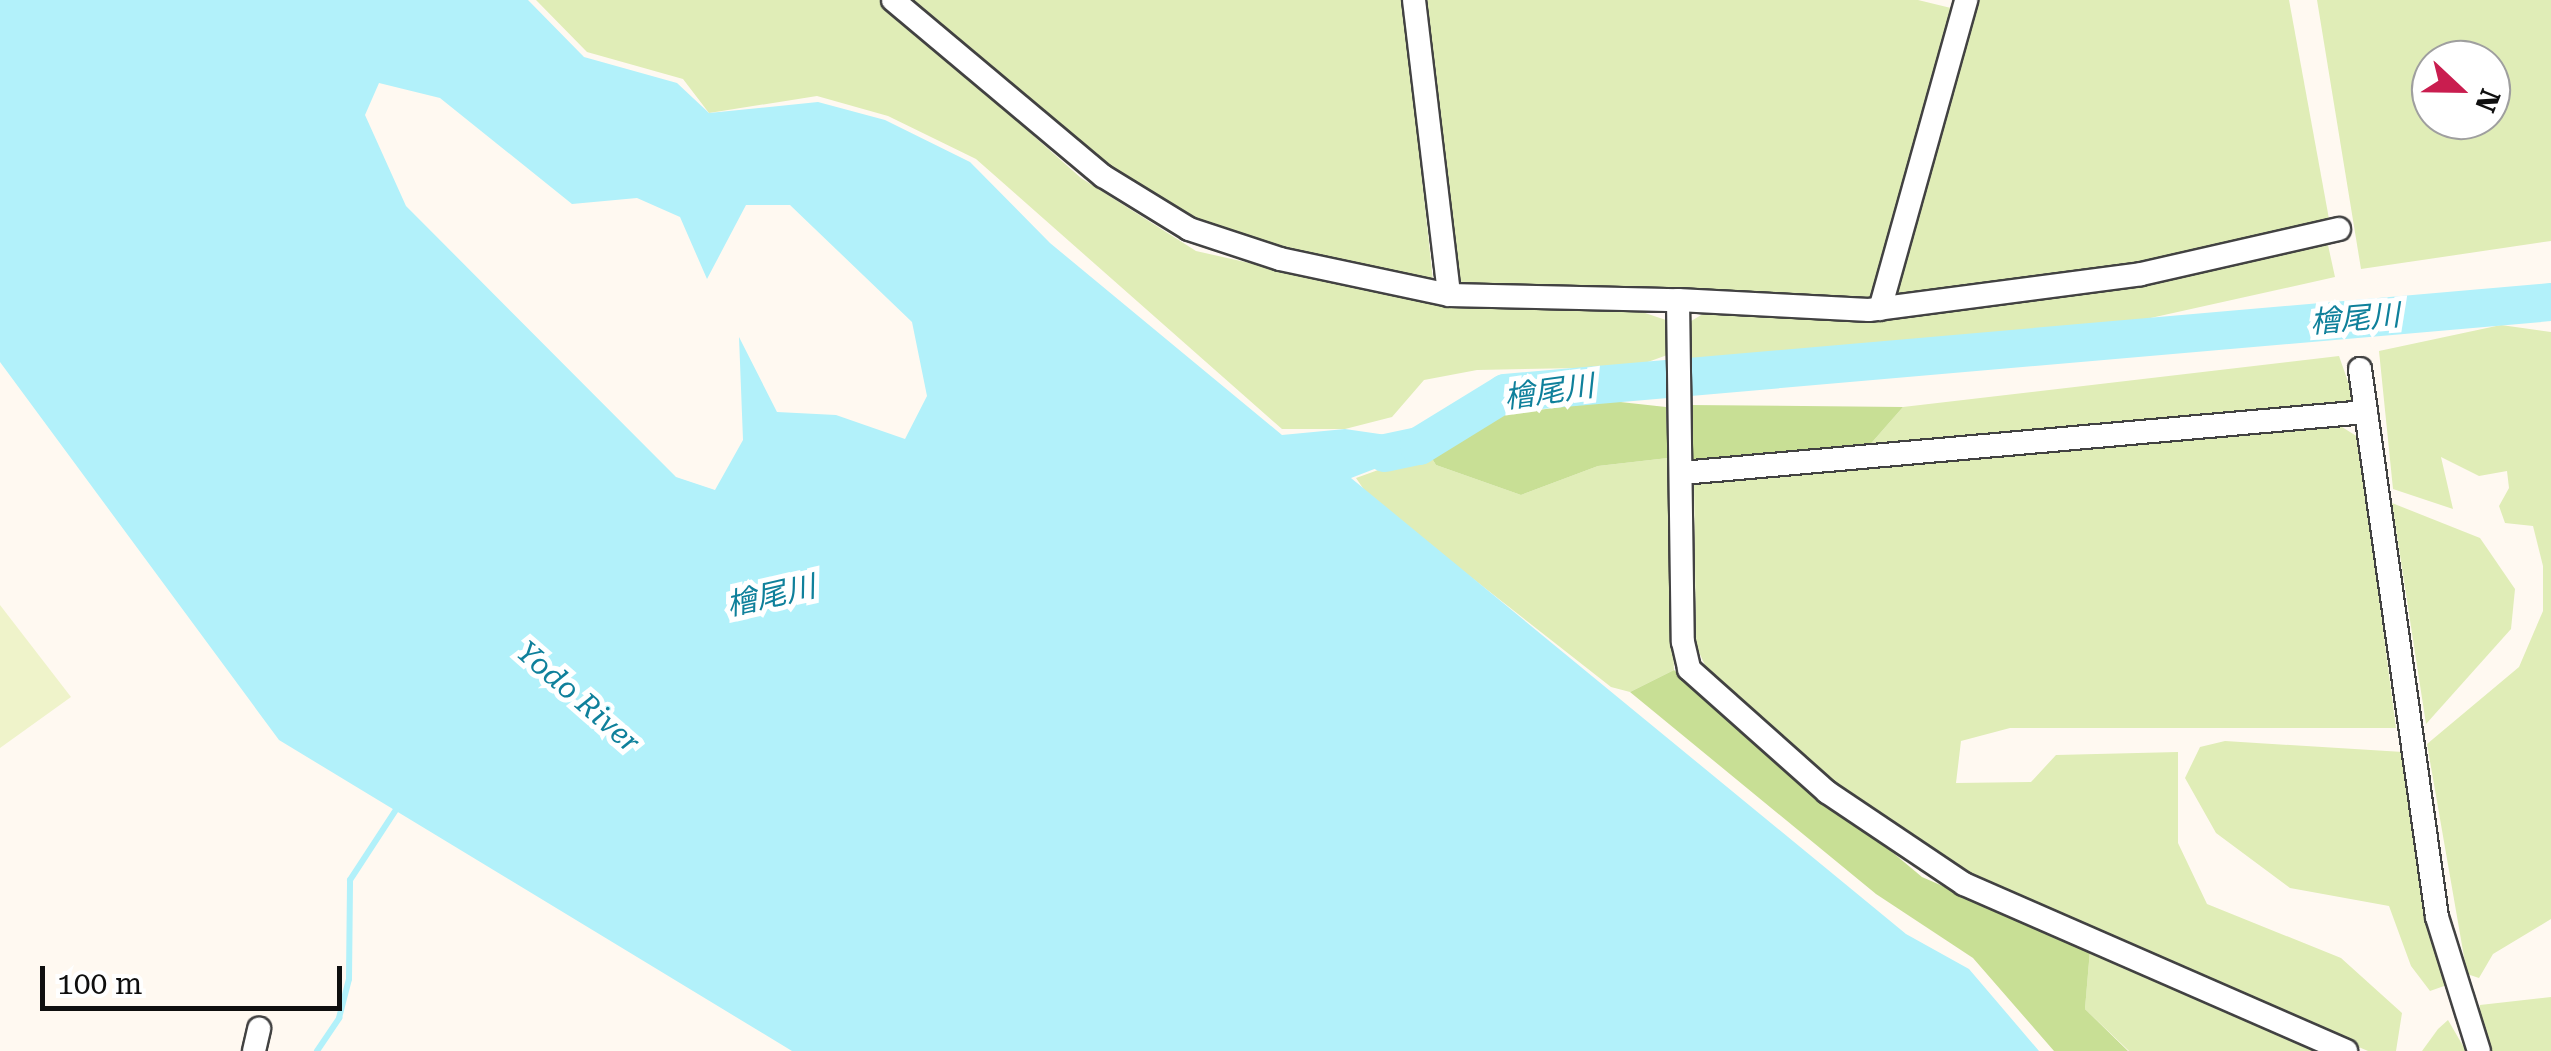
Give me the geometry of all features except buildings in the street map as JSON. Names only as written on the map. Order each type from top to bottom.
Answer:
[{"type":"street","points":[[893,0],[1103,176],[1189,230],[1280,259],[1449,295],[1679,311],[1880,309],[2140,274],[2338,229]]},
{"type":"street","points":[[1414,0],[1449,295]]},
{"type":"street","points":[[1880,309],[1961,1]]},
{"type":"street","points":[[1679,311],[1689,669],[1828,792],[1964,884],[2346,1051]]},
{"type":"street","points":[[2360,369],[2437,917],[2479,1051]]},
{"type":"street","points":[[1682,473],[2366,412]]},
{"type":"green space","points":[[536,0],[881,0],[1081,178],[1196,251],[1450,308],[1642,312],[1666,320],[1670,354],[1634,367],[1477,370],[1424,380],[1392,417],[1345,429],[1282,429],[976,159],[888,116],[817,96],[709,113],[683,79],[587,52]]},
{"type":"green space","points":[[909,0],[1403,0],[1433,281],[1281,253],[1195,223],[1093,155]]},
{"type":"green space","points":[[1421,0],[1918,0],[1955,9],[1871,299],[1464,290],[1455,280]]},
{"type":"green space","points":[[1979,0],[2289,0],[2329,219],[2137,265],[1891,297]]},
{"type":"green space","points":[[2317,0],[2551,0],[2551,241],[2361,269]]},
{"type":"green space","points":[[2328,245],[2335,277],[2101,329],[1691,367],[1688,323],[1706,312],[2145,284]]},
{"type":"green space","points":[[2501,325],[2551,332],[2551,919],[2493,954],[2479,978],[2467,974],[2427,744],[2519,667],[2543,611],[2543,566],[2533,526],[2505,523],[2499,506],[2509,488],[2507,471],[2479,476],[2441,457],[2453,509],[2393,489],[2379,351]]},
{"type":"green space","points":[[2339,356],[2353,396],[2349,406],[1867,448],[1903,407]]},
{"type":"green space","points":[[1611,401],[1666,407],[1668,458],[1598,466],[1521,495],[1436,465],[1428,452],[1497,415]]},
{"type":"green space","points":[[1689,405],[1903,407],[1867,448],[1690,463]]},
{"type":"green space","points":[[2342,427],[2358,437],[2396,728],[2010,728],[1961,741],[1956,783],[2031,782],[2056,755],[2178,752],[2178,843],[2207,904],[2341,958],[2402,1013],[2396,1051],[2368,1051],[1978,883],[1835,784],[1711,678],[1696,646],[1694,483]]},
{"type":"green space","points":[[1428,452],[1436,465],[1521,495],[1598,466],[1668,458],[1674,670],[1630,692],[1611,687],[1369,497],[1356,478]]},
{"type":"green space","points":[[2392,503],[2480,538],[2515,589],[2511,629],[2426,724]]},
{"type":"green space","points":[[0,605],[71,697],[0,748]]},
{"type":"green space","points":[[1674,670],[1922,877],[2090,950],[2085,1009],[2128,1051],[2054,1051],[1973,958],[1876,894],[1630,692]]},
{"type":"green space","points":[[2225,741],[2403,752],[2447,985],[2430,991],[2411,966],[2389,906],[2290,888],[2216,833],[2185,778],[2200,747]]},
{"type":"green space","points":[[2090,950],[2314,1051],[2129,1051],[2085,1009]]},
{"type":"green space","points":[[2551,997],[2551,1051],[2490,1051],[2478,1029],[2480,1005]]},
{"type":"green space","points":[[2448,1020],[2466,1051],[2422,1051],[2438,1029]]},
{"type":"water","name":"Yodo River","points":[[0,0],[528,0],[584,57],[677,83],[709,113],[818,102],[885,120],[970,162],[1050,243],[1282,435],[1345,429],[1442,443],[1351,478],[1906,934],[1969,969],[2039,1051],[792,1051],[279,740],[0,362]],"holes":[[[379,83],[440,98],[572,204],[637,198],[680,217],[707,279],[746,205],[790,205],[912,322],[927,396],[905,439],[836,415],[777,412],[739,337],[743,440],[715,490],[676,477],[406,206],[365,115]]]},
{"type":"waterway","name":"檜尾川","points":[[1385,453],[1419,446],[1505,393],[2551,302]]},
{"type":"waterway","points":[[317,1051],[339,1018],[349,979],[350,880],[399,805]]}]
